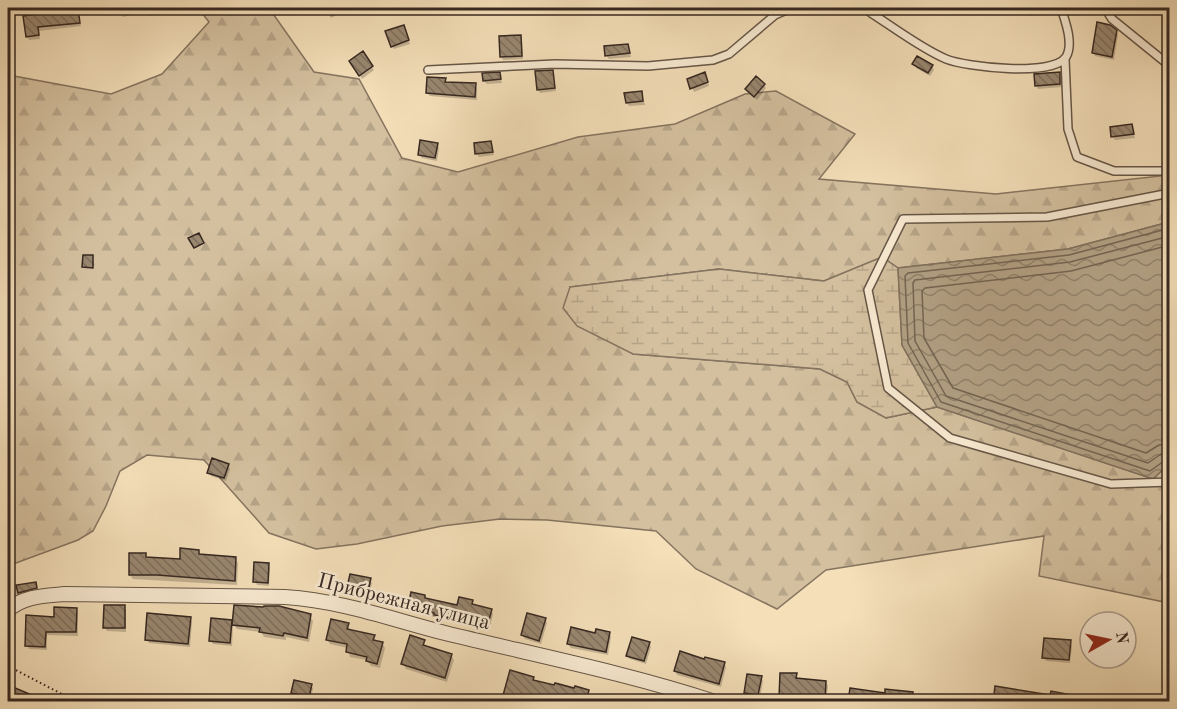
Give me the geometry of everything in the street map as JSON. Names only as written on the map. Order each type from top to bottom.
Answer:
[{"type":"street","name":"Прибрежная улица","points":[[8,610],[26,599],[65,594],[318,599],[442,632],[663,685],[715,702]]},
{"type":"lane","points":[[428,70],[555,64],[648,66],[712,60],[729,54],[776,15],[789,9],[805,8]]},
{"type":"lane","points":[[867,8],[888,24],[945,59],[974,66],[1004,69],[1045,66],[1058,63],[1065,58]]},
{"type":"lane","points":[[1061,8],[1068,39],[1068,51],[1065,58],[1069,108],[1068,129],[1077,157],[1114,171],[1170,171]]},
{"type":"lane","points":[[1105,8],[1112,19],[1170,66]]},
{"type":"lane","points":[[1170,193],[1047,216],[903,219],[868,290],[888,388],[950,438],[1111,484],[1170,482]]},
{"type":"path","points":[[8,666],[77,702]]},
{"type":"path","points":[[1168,702],[1170,688]]},
{"type":"green space","points":[[198,8],[269,8],[314,72],[359,79],[402,158],[458,172],[578,137],[675,124],[745,94],[776,91],[855,134],[819,179],[996,194],[1169,175],[1169,222],[1068,249],[898,268],[882,257],[824,281],[719,269],[570,287],[633,354],[820,369],[847,382],[857,402],[886,418],[937,407],[1153,479],[1169,464],[1169,603],[1039,576],[1044,536],[826,570],[777,609],[696,569],[656,531],[547,520],[500,519],[442,526],[357,544],[316,549],[269,533],[204,460],[147,455],[120,471],[93,531],[78,540],[8,566],[8,75],[111,94],[162,74],[209,22]]},
{"type":"green space","points":[[882,257],[898,268],[902,345],[937,407],[886,418],[857,402],[847,382],[820,369],[633,354],[577,326],[563,308],[570,287],[719,269],[824,281]]},
{"type":"water","points":[[1169,222],[1169,464],[1153,479],[937,407],[902,345],[898,268],[1068,249]]},
{"type":"building","points":[[78,8],[80,23],[38,27],[39,35],[26,37],[23,16]]},
{"type":"building","points":[[1097,22],[1110,25],[1117,30],[1112,57],[1092,53]]},
{"type":"building","points":[[404,25],[409,40],[391,47],[385,31]]},
{"type":"building","points":[[521,35],[522,56],[500,57],[499,36]]},
{"type":"building","points":[[628,44],[630,53],[605,56],[604,46]]},
{"type":"building","points":[[363,51],[373,66],[359,76],[349,61]]},
{"type":"building","points":[[917,56],[933,65],[928,73],[912,64]]},
{"type":"building","points":[[553,70],[555,88],[537,90],[535,71]]},
{"type":"building","points":[[500,72],[501,79],[483,81],[482,73]]},
{"type":"building","points":[[705,72],[708,82],[690,89],[687,79]]},
{"type":"building","points":[[1060,72],[1060,84],[1035,86],[1034,74]]},
{"type":"building","points":[[756,76],[765,84],[754,97],[745,89]]},
{"type":"building","points":[[427,77],[446,78],[445,82],[476,83],[475,97],[426,93]]},
{"type":"building","points":[[642,91],[643,101],[626,103],[624,93]]},
{"type":"building","points":[[1132,124],[1134,134],[1111,137],[1110,127]]},
{"type":"building","points":[[420,140],[438,143],[435,158],[418,155]]},
{"type":"building","points":[[491,141],[493,152],[475,154],[474,143]]},
{"type":"building","points":[[199,233],[204,243],[194,248],[188,238]]},
{"type":"building","points":[[83,255],[93,255],[93,268],[82,267]]},
{"type":"building","points":[[212,458],[229,464],[224,478],[207,473]]},
{"type":"building","points":[[180,548],[199,550],[199,554],[236,557],[235,581],[129,575],[129,553],[146,553],[146,557],[180,559]]},
{"type":"building","points":[[254,562],[269,563],[268,583],[253,582]]},
{"type":"building","points":[[350,574],[371,578],[367,596],[346,591]]},
{"type":"building","points":[[36,582],[37,588],[18,593],[16,585]]},
{"type":"building","points":[[411,592],[425,595],[425,598],[457,605],[459,597],[473,600],[472,604],[492,609],[487,628],[475,625],[476,622],[449,615],[449,618],[434,615],[434,613],[408,607]]},
{"type":"building","points":[[104,605],[125,605],[125,628],[103,628]]},
{"type":"building","points":[[234,605],[279,606],[311,614],[307,638],[284,633],[283,636],[259,632],[260,628],[232,625]]},
{"type":"building","points":[[54,607],[77,608],[76,632],[46,632],[45,647],[25,646],[26,615],[54,617]]},
{"type":"building","points":[[147,613],[191,617],[188,644],[145,640]]},
{"type":"building","points":[[527,613],[546,618],[539,641],[521,635]]},
{"type":"building","points":[[211,618],[232,620],[230,643],[209,641]]},
{"type":"building","points":[[331,619],[349,623],[347,629],[375,635],[373,640],[383,642],[377,664],[366,661],[367,657],[346,652],[347,644],[326,640]]},
{"type":"building","points":[[571,627],[595,633],[596,629],[610,632],[606,652],[567,644]]},
{"type":"building","points":[[410,635],[425,640],[423,645],[452,654],[445,678],[401,664]]},
{"type":"building","points":[[632,637],[650,642],[644,661],[626,656]]},
{"type":"building","points":[[1044,638],[1071,640],[1069,660],[1042,658]]},
{"type":"building","points":[[680,651],[704,659],[705,657],[725,662],[719,684],[674,671]]},
{"type":"building","points":[[510,670],[534,677],[533,680],[589,690],[586,702],[513,702],[502,699]]},
{"type":"building","points":[[780,673],[797,673],[796,678],[826,681],[825,701],[779,698]]},
{"type":"building","points":[[747,674],[762,676],[758,695],[744,693]]},
{"type":"building","points":[[294,680],[312,684],[309,697],[291,693]]},
{"type":"building","points":[[8,685],[46,701],[46,702],[8,702]]},
{"type":"building","points":[[995,686],[1050,695],[1051,691],[1083,697],[1082,702],[993,702]]},
{"type":"building","points":[[850,688],[885,693],[885,689],[913,692],[912,702],[848,702]]}]
